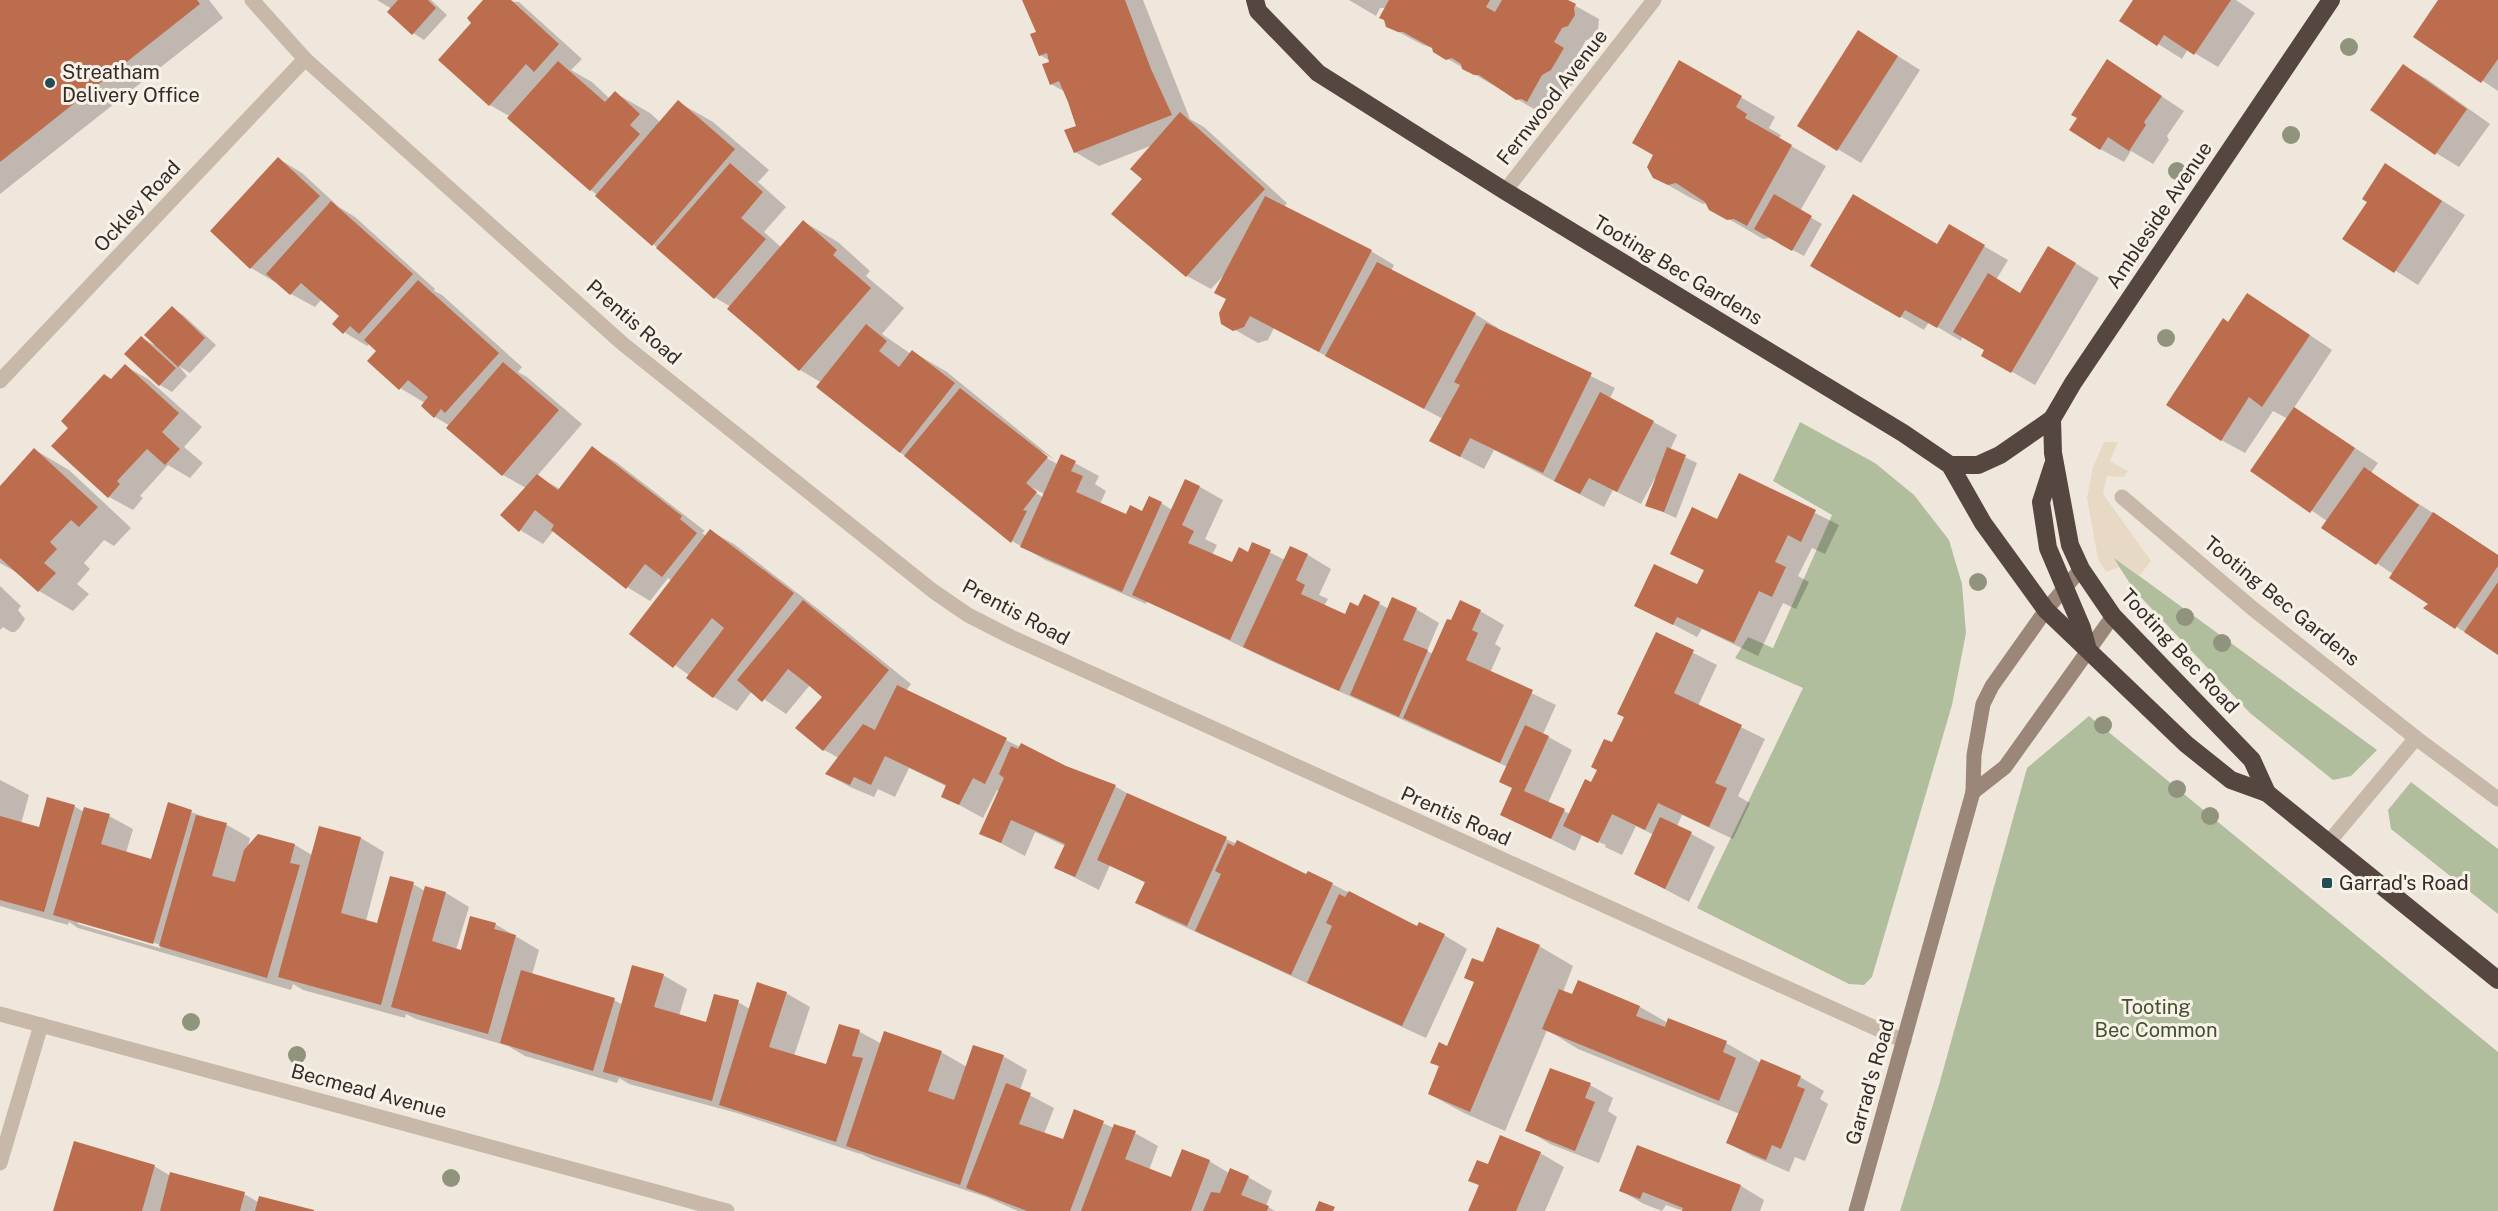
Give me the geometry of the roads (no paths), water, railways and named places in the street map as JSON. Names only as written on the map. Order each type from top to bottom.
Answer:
[{"type":"highway","name":"Tooting Bec Gardens","points":[[1255,0],[1258,11],[1318,73],[1504,191],[1904,433],[1950,465],[1983,523],[2046,610]]},
{"type":"highway","name":"Ambleside Avenue","points":[[2052,418],[2073,383],[2331,0]]},
{"type":"highway","points":[[2052,418],[2053,465],[2041,502],[2048,548],[2082,628],[2088,652]]},
{"type":"highway","points":[[1950,465],[1978,465],[2000,455],[2052,418]]},
{"type":"highway","name":"Tooting Bec Road","points":[[2053,465],[2064,502],[2070,545],[2081,569],[2113,616],[2252,759],[2267,793]]},
{"type":"highway","name":"Tooting Bec Road","points":[[2046,610],[2158,720],[2211,764],[2231,780],[2267,793],[2498,980]]},
{"type":"main road","name":"Garrad's Road","points":[[1856,1211],[1973,792],[1974,755],[1983,705],[1992,686],[2046,610],[2081,569]]},
{"type":"main road","points":[[1973,792],[2005,767],[2113,616]]},
{"type":"street","name":"Prentis Road","points":[[252,0],[305,59],[623,344],[933,591],[968,615],[1022,642],[1904,1041]]},
{"type":"street","name":"Fernwood Avenue","points":[[1504,191],[1654,0]]},
{"type":"street","name":"Ockley Road","points":[[0,381],[305,59]]},
{"type":"street","name":"Tooting Bec Gardens","points":[[2121,497],[2252,608],[2416,738],[2498,799]]},
{"type":"street","points":[[2328,843],[2416,738]]},
{"type":"street","name":"Becmead Avenue","points":[[0,1014],[727,1211]]},
{"type":"street","points":[[0,1163],[41,1024]]},
{"type":"place","name":"Streatham Delivery Office","points":[[50,83]]},
{"type":"place","name":"Garrad's Road","points":[[2327,883]]},
{"type":"park label","name":"Tooting Bec Common","points":[[2156,1018]]}]
